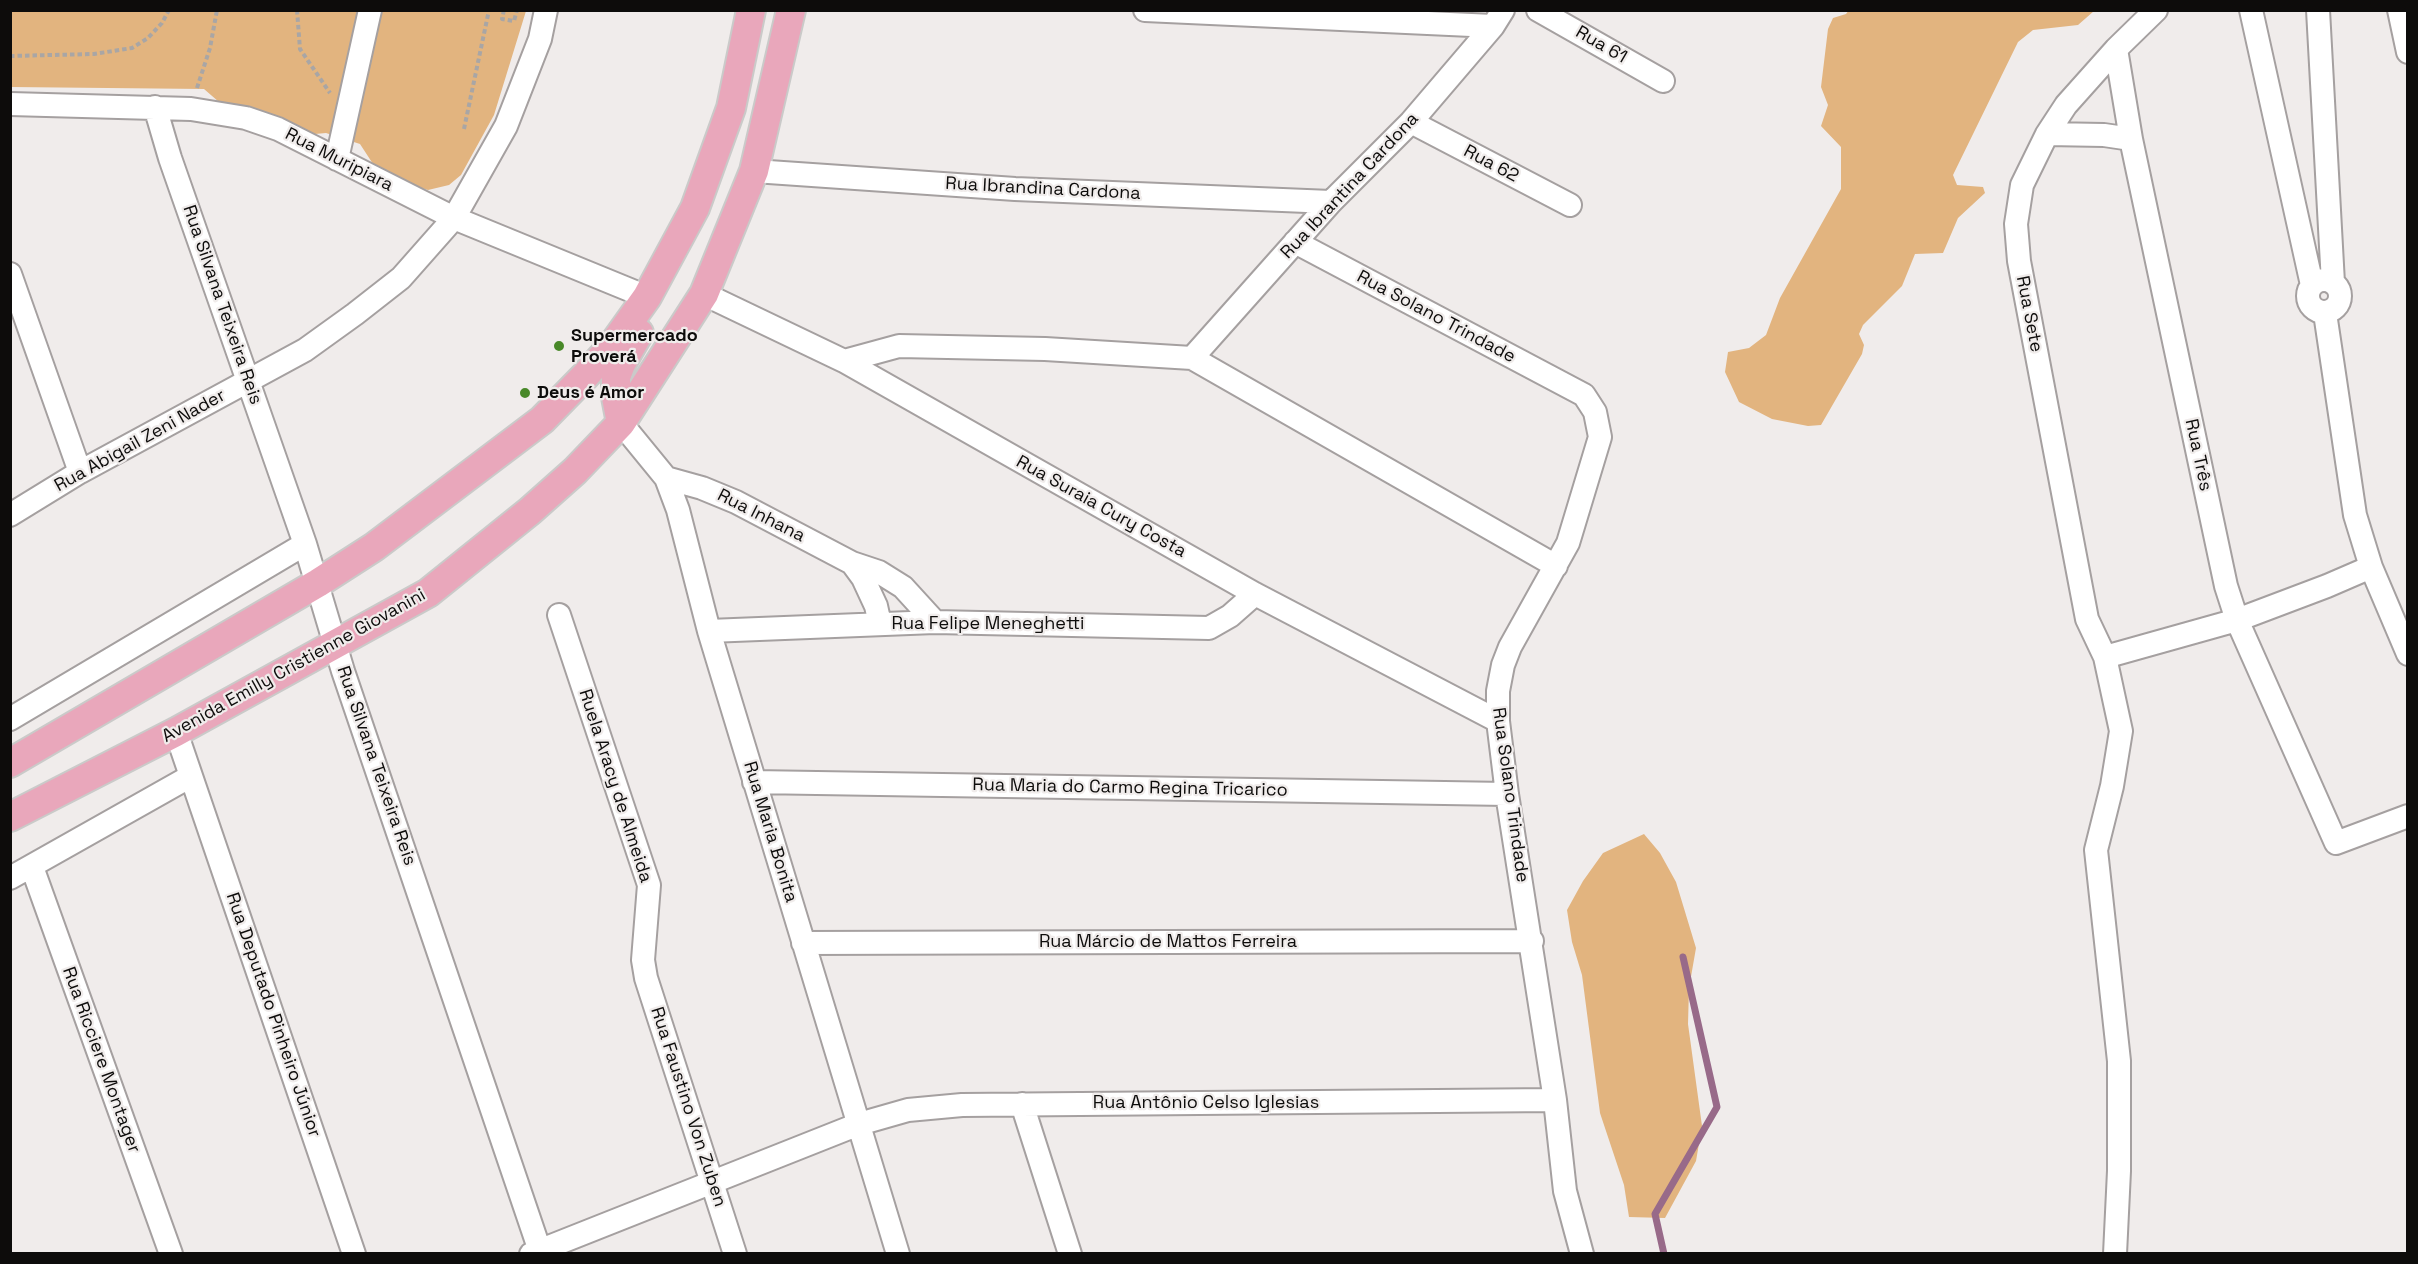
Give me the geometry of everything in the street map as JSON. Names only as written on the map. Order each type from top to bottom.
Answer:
[{"type":"main road","points":[[10,763],[318,584],[374,547],[542,420],[612,346],[647,297],[695,208],[731,108],[751,10]]},
{"type":"main road","name":"Avenida Emilly Cristienne Giovanini","points":[[10,817],[176,732],[428,593],[531,511],[575,471],[621,423],[704,294],[754,171],[792,10]]},
{"type":"main road","points":[[621,423],[616,397],[616,377],[644,323],[648,312],[647,297]]},
{"type":"street","points":[[337,159],[370,10]]},
{"type":"street","name":"Rua Abigail Zeni Nader","points":[[10,515],[80,472],[305,350],[400,278],[454,218],[506,126],[540,39],[546,10]]},
{"type":"street","points":[[1144,10],[1498,18]]},
{"type":"street","name":"Rua 61","points":[[1538,10],[1663,81]]},
{"type":"street","name":"Rua Sete","points":[[2115,1254],[2119,1171],[2119,1061],[2096,850],[2112,786],[2121,731],[2105,657],[2087,619],[2016,243],[2017,206],[2022,185],[2047,134],[2066,105],[2116,49],[2156,10]]},
{"type":"street","points":[[2251,10],[2323,284]]},
{"type":"street","points":[[2318,10],[2323,284]]},
{"type":"street","points":[[2399,10],[2408,52]]},
{"type":"street","name":"Rua Ibrantina Cardona","points":[[1192,358],[1331,202],[1411,122],[1498,18]]},
{"type":"street","name":"Rua Três","points":[[2116,49],[2131,139],[2226,586],[2237,621],[2336,843],[2408,816]]},
{"type":"street","name":"Rua Muripiara","points":[[10,104],[191,109],[246,118],[278,129],[454,218],[647,297]]},
{"type":"street","name":"Rua Silvana Teixeira Reis","points":[[155,107],[170,158],[305,544],[335,645],[537,1252]]},
{"type":"street","name":"Rua 62","points":[[1411,122],[1570,205]]},
{"type":"street","points":[[2047,134],[2096,134],[2131,139]]},
{"type":"street","name":"Rua Ibrandina Cardona","points":[[754,171],[1015,189],[1331,202]]},
{"type":"street","name":"Rua Solano Trindade","points":[[1295,242],[1584,395],[1591,403],[1597,419],[1600,436],[1568,543],[1510,647],[1498,691],[1498,721],[1507,794],[1556,1100],[1565,1191],[1582,1254]]},
{"type":"street","points":[[10,274],[80,472]]},
{"type":"street","points":[[2323,284],[2338,289],[2340,297],[2338,305],[2325,313],[2355,515],[2371,567],[2408,654]]},
{"type":"street","name":"Rua Suraia Cury Costa","points":[[704,294],[844,361],[1255,594],[1498,721]]},
{"type":"street","points":[[844,361],[899,346],[1046,349],[1192,358],[1556,566]]},
{"type":"street","name":"Rua Maria Bonita","points":[[621,423],[666,478],[678,510],[709,631],[898,1254]]},
{"type":"street","name":"Rua Inhana","points":[[666,478],[702,488],[736,502],[852,563],[879,572],[903,586],[935,622]]},
{"type":"street","points":[[10,719],[305,544]]},
{"type":"street","points":[[852,563],[863,578],[876,606],[880,624]]},
{"type":"street","points":[[2105,657],[2237,621],[2371,567]]},
{"type":"street","name":"Rua Felipe Meneghetti","points":[[709,631],[935,622],[1209,628],[1230,616],[1255,594]]},
{"type":"street","name":"Ruela Aracy de Almeida","points":[[559,615],[649,885],[643,960]]},
{"type":"street","name":"Rua Deputado Pinheiro Júnior","points":[[176,732],[354,1254]]},
{"type":"street","points":[[10,878],[191,776]]},
{"type":"street","name":"Rua Maria do Carmo Regina Tricarico","points":[[754,782],[1507,794]]},
{"type":"street","name":"Rua Ricciere Montager","points":[[32,867],[171,1254]]},
{"type":"street","name":"Rua Márcio de Mattos Ferreira","points":[[803,944],[1532,941]]},
{"type":"street","name":"Rua Faustino Von Zuben","points":[[643,960],[646,978],[714,1183],[735,1254]]},
{"type":"street","name":"Rua Antônio Celso Iglesias","points":[[537,1252],[859,1124],[908,1110],[962,1105],[1022,1104],[1556,1100]]},
{"type":"street","points":[[1022,1104],[1070,1254]]},
{"type":"path","points":[[10,56],[94,54],[132,48],[148,38],[162,23],[169,10]]},
{"type":"path","points":[[191,109],[210,48],[217,10]]},
{"type":"path","points":[[297,10],[300,49],[322,85],[347,113]]},
{"type":"path","points":[[464,129],[489,10]]},
{"type":"path","points":[[504,10],[502,19],[514,21],[517,10]]},
{"type":"shaded area","points":[[1849,10],[2094,11],[2078,25],[2033,30],[2018,42],[1953,175],[1957,185],[1983,187],[1985,193],[1958,218],[1943,253],[1915,254],[1902,286],[1863,325],[1859,334],[1864,345],[1862,354],[1821,425],[1808,426],[1772,419],[1739,402],[1725,372],[1728,352],[1749,348],[1766,335],[1780,298],[1841,189],[1841,147],[1821,126],[1828,105],[1821,87],[1828,29],[1833,18],[1846,14]]},
{"type":"shaded area","points":[[11,11],[526,11],[494,115],[461,175],[449,185],[428,190],[375,167],[360,144],[326,133],[315,134],[270,115],[242,106],[219,102],[204,89],[11,87]]},
{"type":"shaded area","points":[[1644,834],[1660,853],[1676,882],[1696,948],[1689,988],[1688,1024],[1702,1126],[1696,1161],[1665,1218],[1629,1217],[1624,1185],[1600,1113],[1582,975],[1572,942],[1567,910],[1583,881],[1603,853]]},
{"type":"waterway","points":[[1664,1254],[1655,1214],[1717,1107],[1683,957]]},
{"type":"place","name":"Supermercado Proverá","points":[[559,346]]},
{"type":"place","name":"Deus é Amor","points":[[525,393]]}]
